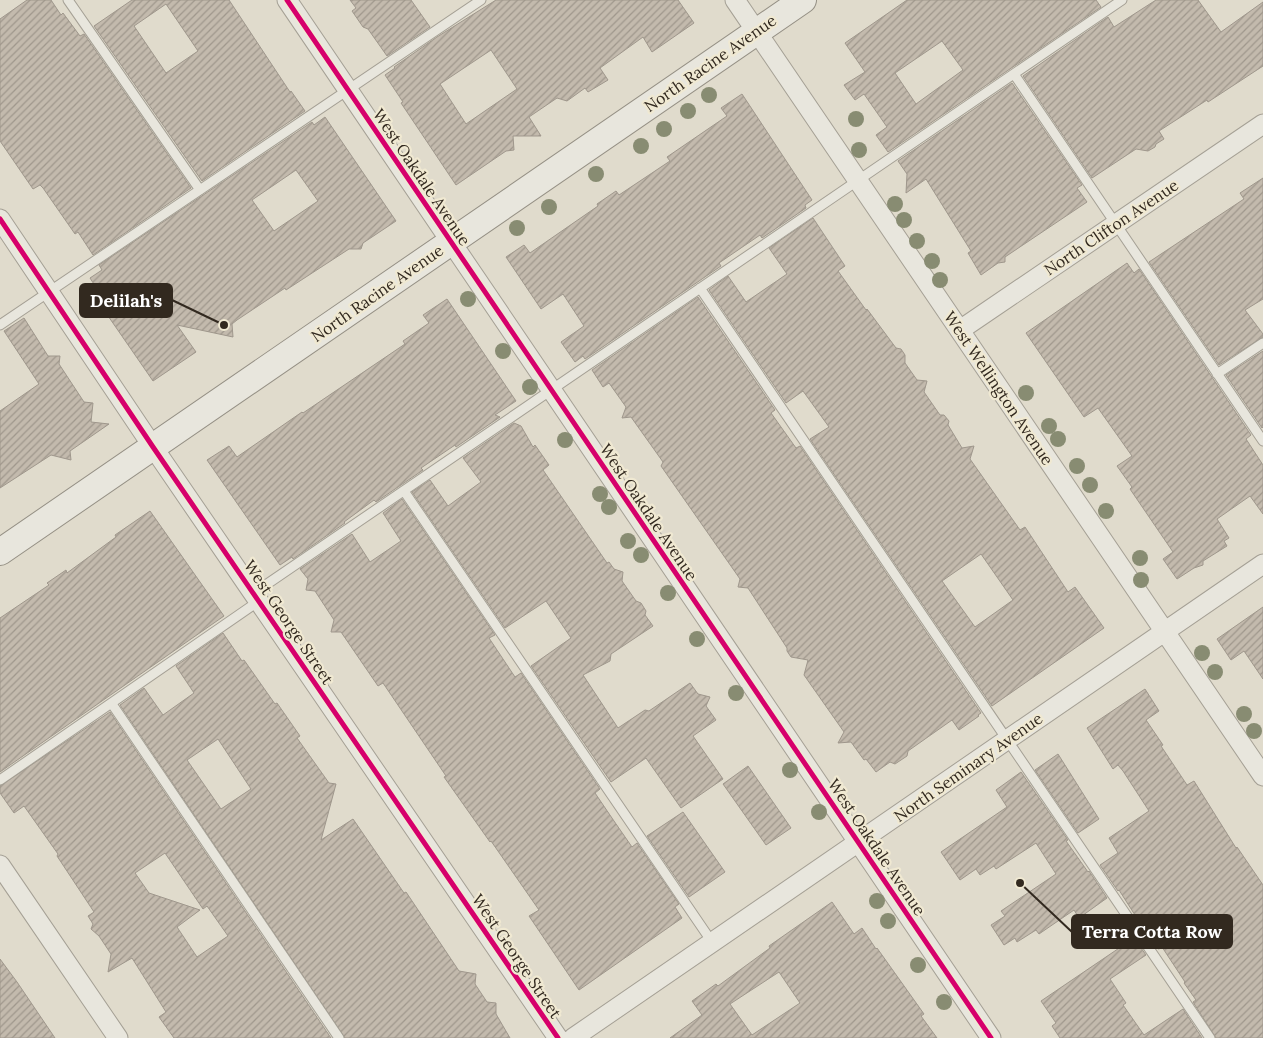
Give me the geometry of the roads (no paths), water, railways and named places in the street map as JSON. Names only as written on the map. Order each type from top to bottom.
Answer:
[{"type":"street","name":"West Oakdale Avenue","points":[[287,0],[991,1038]]},
{"type":"street","name":"West Wellington Avenue","points":[[735,0],[1263,776]]},
{"type":"street","name":"North Racine Avenue","points":[[0,552],[803,0]]},
{"type":"street","name":"North Clifton Avenue","points":[[960,330],[1263,124]]},
{"type":"street","name":"West George Street","points":[[0,219],[153,447],[558,1038]]},
{"type":"street","name":"North Seminary Avenue","points":[[573,1038],[1263,564]]},
{"type":"street","points":[[0,865],[118,1038]]},
{"type":"lane","points":[[68,0],[200,190]]},
{"type":"lane","points":[[0,325],[481,0]]},
{"type":"lane","points":[[0,780],[112,704],[404,491],[1122,0]]},
{"type":"lane","points":[[1014,74],[1114,225],[1263,441]]},
{"type":"lane","points":[[700,288],[1210,1038]]},
{"type":"lane","points":[[1217,374],[1263,343]]},
{"type":"lane","points":[[404,491],[712,942]]},
{"type":"lane","points":[[112,704],[339,1038]]},
{"type":"place","name":"Delilah's","points":[[224,325]]},
{"type":"place","name":"Terra Cotta Row","points":[[1020,883]]}]
